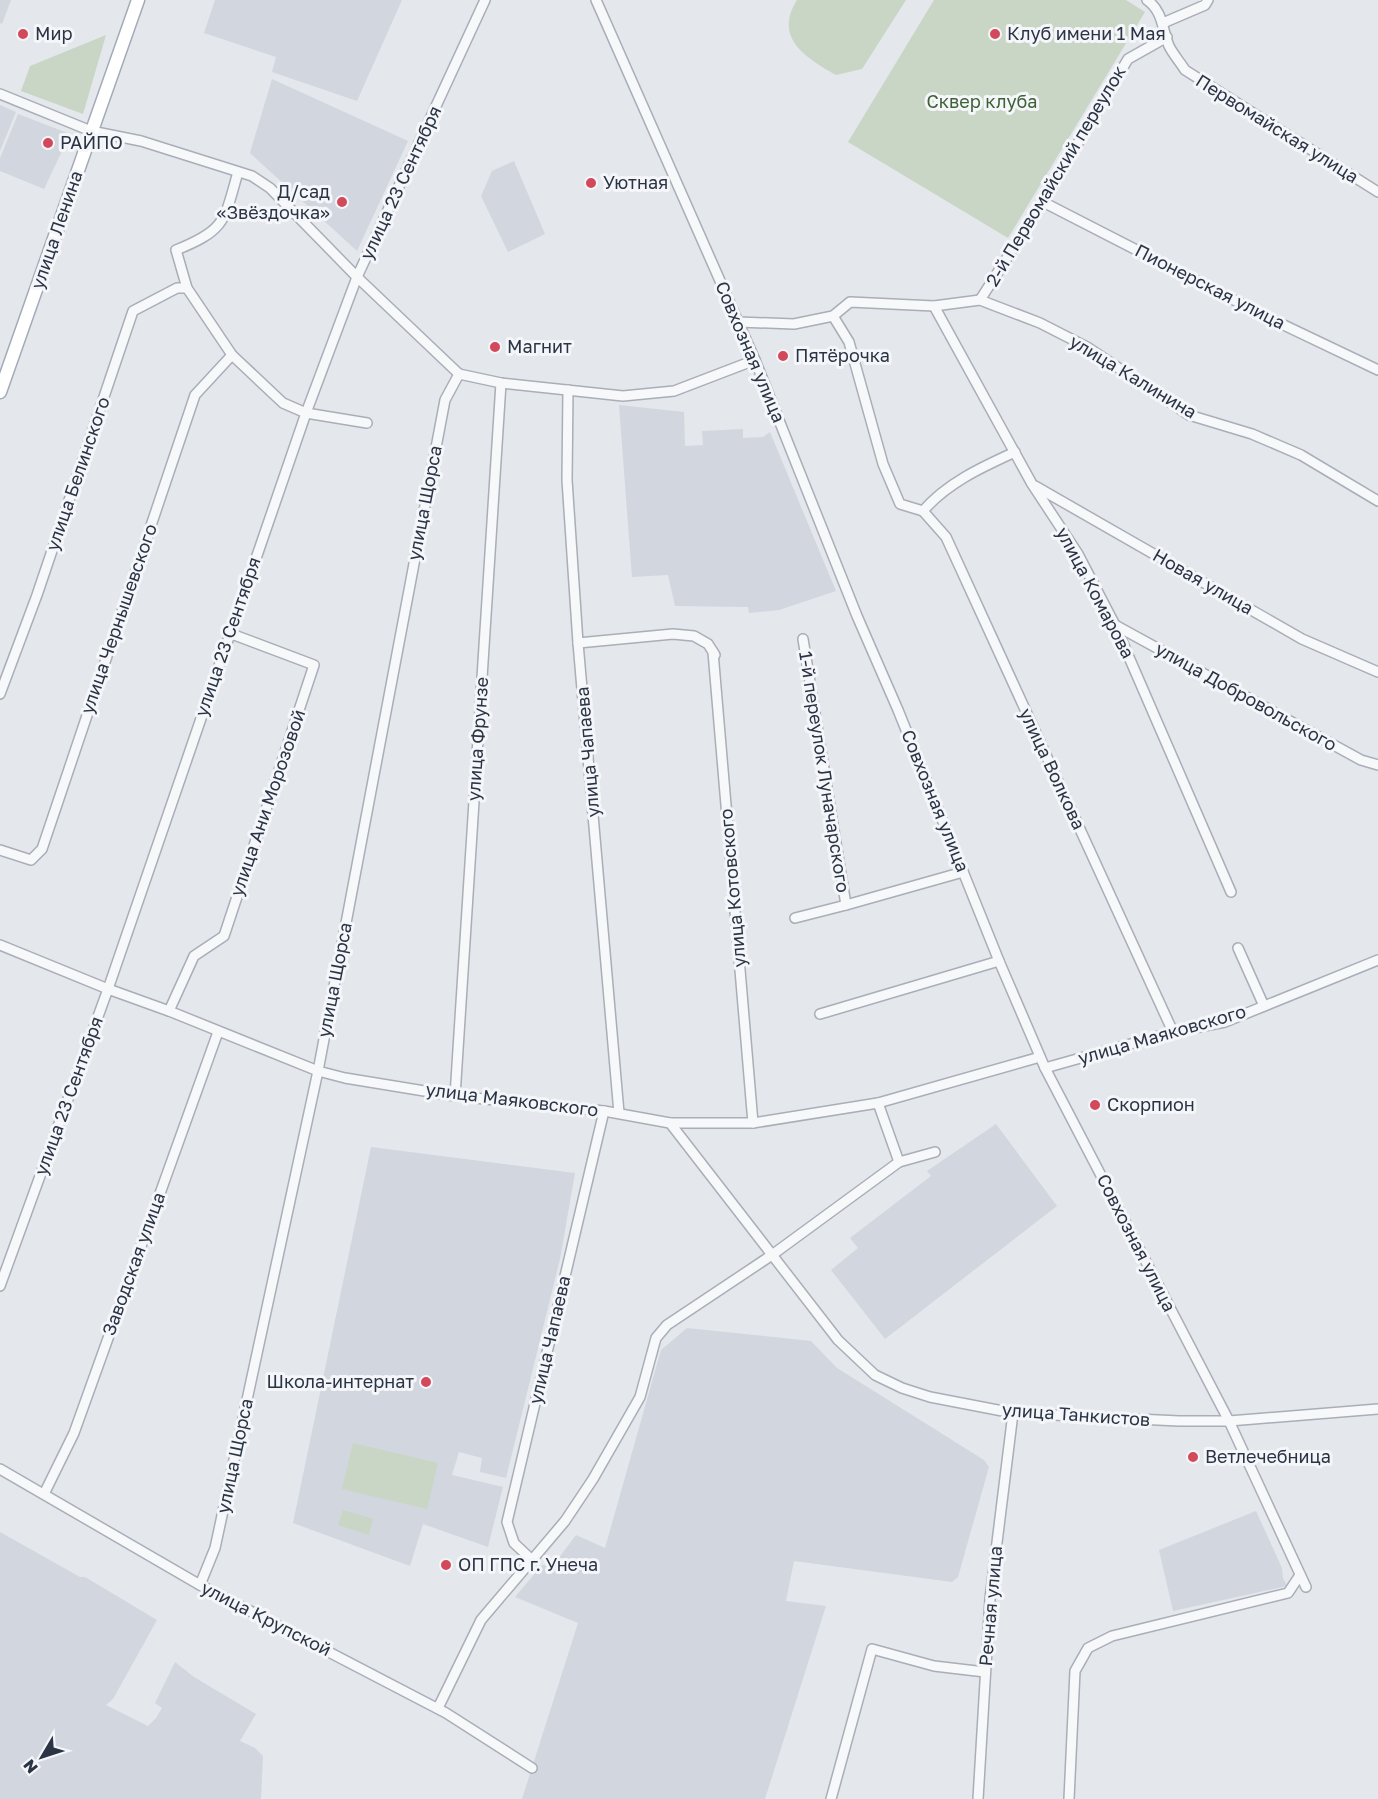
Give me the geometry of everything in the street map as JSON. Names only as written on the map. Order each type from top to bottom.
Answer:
[{"type":"main road","name":"улица Ленина","points":[[0,392],[138,0]]},
{"type":"street","name":"улица 23 Сентября","points":[[0,1286],[108,989],[229,633],[306,413],[357,277],[485,0]]},
{"type":"street","name":"Совхозная улица","points":[[596,0],[755,360],[857,616],[898,710],[1040,1057],[1229,1421],[1306,1587]]},
{"type":"street","name":"Первомайская улица","points":[[1147,0],[1155,6],[1163,23],[1169,47],[1185,70],[1378,192]]},
{"type":"street","points":[[1163,23],[1204,5],[1208,0]]},
{"type":"street","name":"2-й Первомайский переулок","points":[[980,300],[1043,202],[1128,59],[1167,38]]},
{"type":"street","points":[[0,94],[91,131],[141,141],[252,176],[270,188],[357,277],[459,374],[501,383],[623,396],[674,391],[755,360]]},
{"type":"street","points":[[238,172],[226,216],[212,233],[176,250],[187,288],[232,356],[283,403],[306,413],[367,423]]},
{"type":"street","name":"Пионерская улица","points":[[1043,202],[1269,318],[1378,370]]},
{"type":"street","name":"улица Белинского","points":[[0,693],[37,595],[133,311],[177,288],[187,288]]},
{"type":"street","name":"улица Калинина","points":[[738,322],[794,324],[833,316],[850,302],[934,306],[980,300],[1040,323],[1087,346],[1189,415],[1252,434],[1301,455],[1378,501]]},
{"type":"street","name":"улица Комарова","points":[[934,306],[1032,484],[1078,554],[1115,625],[1232,892]]},
{"type":"street","points":[[833,316],[849,342],[883,464],[900,504],[923,511],[932,501],[982,466],[1015,452]]},
{"type":"street","name":"улица Чернышевского","points":[[0,850],[30,860],[42,849],[195,395],[232,356]]},
{"type":"street","name":"улица Щорса","points":[[200,1585],[215,1548],[318,1071],[445,400],[459,374]]},
{"type":"street","name":"улица Фрунзе","points":[[455,1096],[501,383]]},
{"type":"street","name":"улица Чапаева","points":[[568,390],[567,480],[578,643],[619,1113]]},
{"type":"street","name":"Новая улица","points":[[1032,484],[1302,639],[1378,672]]},
{"type":"street","name":"улица Волкова","points":[[923,511],[946,537],[1173,1032]]},
{"type":"street","name":"улица Добровольского","points":[[1115,625],[1361,760],[1378,765]]},
{"type":"street","name":"улица Ани Морозовой","points":[[169,1011],[194,956],[224,936],[314,665],[229,633]]},
{"type":"street","name":"улица Котовского","points":[[578,643],[673,634],[694,636],[708,644],[714,653],[753,1123]]},
{"type":"street","name":"1-й переулок Луначарского","points":[[803,639],[846,905]]},
{"type":"street","name":"1-й переулок Луначарского","points":[[795,918],[963,872]]},
{"type":"street","name":"улица Маяковского","points":[[0,945],[318,1071],[345,1078],[455,1096],[604,1111],[669,1123],[753,1123],[878,1103],[1040,1057]]},
{"type":"street","points":[[1239,948],[1264,1006]]},
{"type":"street","name":"улица Маяковского","points":[[1045,1068],[1173,1032],[1225,1022],[1378,960]]},
{"type":"street","points":[[820,1014],[999,961]]},
{"type":"street","name":"Заводская улица","points":[[44,1494],[74,1433],[218,1032]]},
{"type":"street","points":[[878,1103],[899,1162]]},
{"type":"street","name":"улица Чапаева","points":[[533,1561],[514,1543],[507,1522],[604,1111]]},
{"type":"street","name":"улица Танкистов","points":[[669,1123],[838,1340],[875,1375],[902,1388],[930,1397],[1013,1413],[1179,1421],[1229,1421],[1378,1409]]},
{"type":"street","points":[[438,1708],[481,1620],[533,1561],[565,1521],[594,1479],[640,1397],[656,1338],[667,1325],[772,1255],[899,1162],[935,1152]]},
{"type":"street","name":"Речная улица","points":[[978,1799],[990,1599],[1013,1413]]},
{"type":"street","name":"улица Крупской","points":[[0,1469],[200,1585],[438,1708],[532,1768]]},
{"type":"street","points":[[1068,1799],[1075,1671],[1088,1648],[1112,1636],[1288,1593],[1300,1575]]},
{"type":"street","points":[[831,1799],[872,1649],[934,1666],[985,1672]]},
{"type":"shaded area","points":[[0,0],[11,0],[2,24],[0,23]]},
{"type":"shaded area","points":[[215,0],[402,0],[357,101],[272,72],[276,57],[204,33]]},
{"type":"shaded area","name":"Д/сад «Звёздочка»","points":[[272,79],[408,141],[357,251],[250,153]]},
{"type":"shaded area","points":[[0,105],[16,112],[0,151]]},
{"type":"shaded area","points":[[18,114],[70,134],[44,189],[0,171],[0,158]]},
{"type":"shaded area","points":[[514,161],[545,234],[508,252],[481,196],[492,171]]},
{"type":"shaded area","points":[[619,405],[684,412],[685,446],[703,445],[702,431],[743,429],[743,438],[763,437],[770,432],[836,591],[779,610],[749,613],[748,607],[675,606],[668,575],[632,577]]},
{"type":"shaded area","points":[[996,1124],[1057,1206],[885,1339],[831,1270],[858,1248],[850,1238],[931,1176],[927,1171]]},
{"type":"shaded area","name":"Школа-интернат","points":[[371,1147],[575,1173],[560,1259],[506,1478],[480,1472],[482,1458],[459,1452],[452,1475],[503,1487],[488,1547],[423,1524],[410,1566],[293,1523]]},
{"type":"shaded area","points":[[687,1328],[811,1341],[837,1368],[984,1460],[989,1467],[958,1577],[952,1582],[794,1561],[786,1601],[826,1606],[765,1799],[522,1799],[578,1623],[515,1597],[542,1565],[552,1567],[576,1535],[605,1548],[661,1350]]},
{"type":"shaded area","points":[[1256,1511],[1282,1568],[1287,1586],[1173,1611],[1159,1550]]},
{"type":"shaded area","points":[[0,1532],[80,1577],[85,1577],[157,1620],[113,1699],[106,1705],[148,1726],[162,1708],[155,1703],[175,1662],[194,1677],[256,1714],[240,1741],[255,1748],[263,1756],[261,1799],[0,1799]]},
{"type":"green space","points":[[797,0],[906,0],[862,69],[836,75],[804,54],[791,36],[789,25],[791,13]]},
{"type":"green space","name":"Сквер клуба","points":[[934,0],[1126,0],[1145,12],[1008,238],[848,142]]},
{"type":"green space","points":[[106,35],[83,114],[21,91],[30,66]]},
{"type":"green space","points":[[353,1443],[438,1463],[427,1509],[342,1489]]},
{"type":"green space","points":[[343,1510],[373,1519],[369,1535],[338,1525]]},
{"type":"place","name":"Мир","points":[[23,34]]},
{"type":"place","name":"Клуб имени 1 Мая","points":[[995,34]]},
{"type":"place","name":"РАЙПО","points":[[48,143]]},
{"type":"place","name":"Уютная","points":[[591,183]]},
{"type":"place","name":"Д/сад «Звёздочка»","points":[[342,202]]},
{"type":"place","name":"Магнит","points":[[495,347]]},
{"type":"place","name":"Пятёрочка","points":[[783,356]]},
{"type":"place","name":"Скорпион","points":[[1095,1105]]},
{"type":"place","name":"Школа-интернат","points":[[426,1382]]},
{"type":"place","name":"Ветлечебница","points":[[1193,1457]]},
{"type":"place","name":"ОП ГПС г. Унеча","points":[[446,1565]]}]
